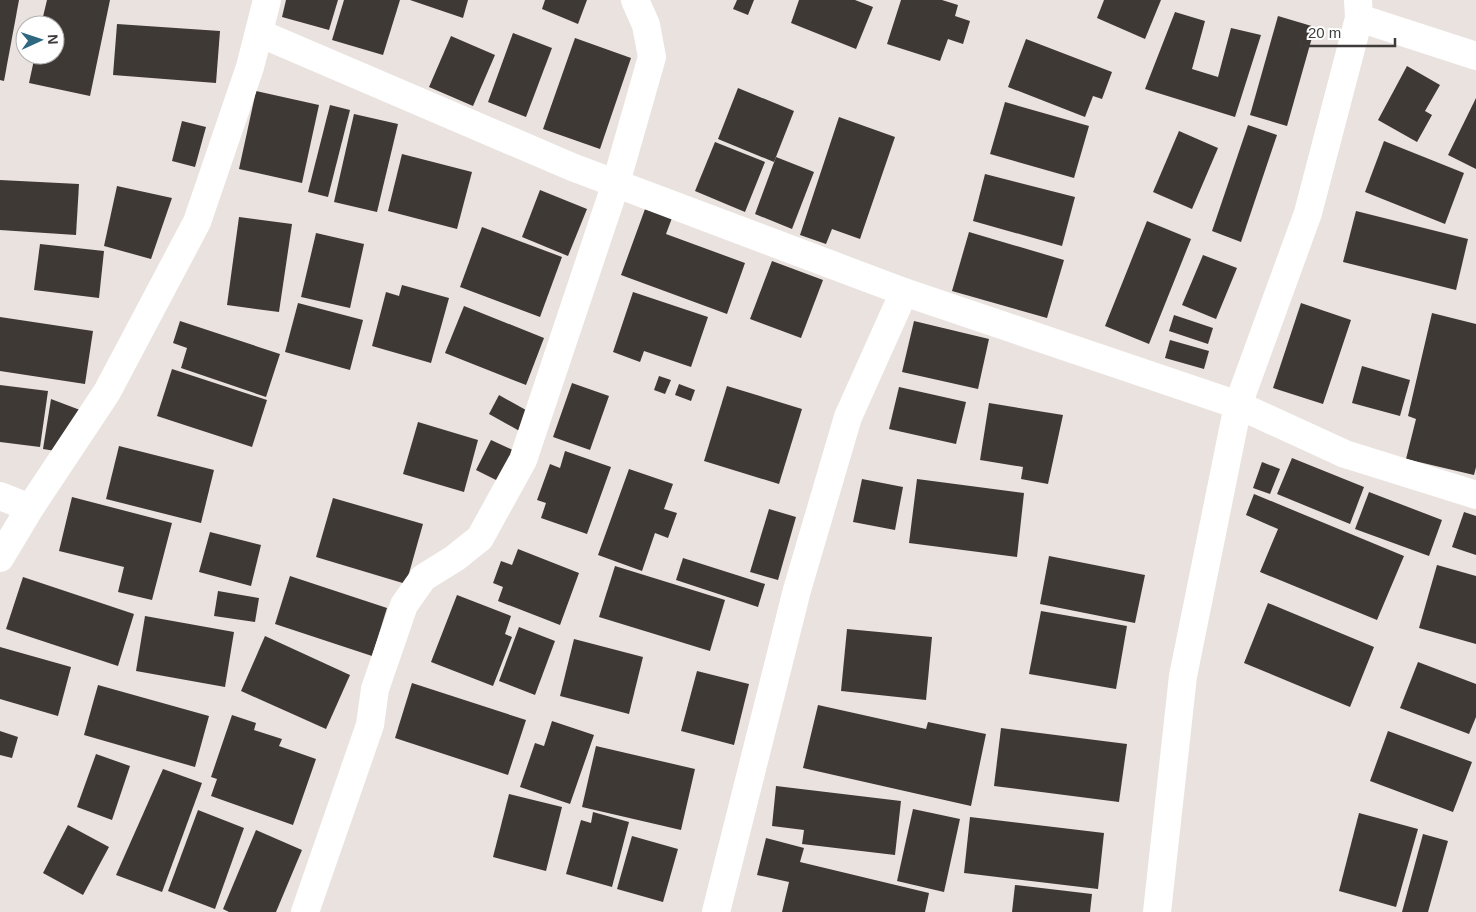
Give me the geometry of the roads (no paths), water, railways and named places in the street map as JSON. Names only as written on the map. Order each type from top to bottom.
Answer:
[{"type":"street","points":[[0,558],[30,508],[107,392],[197,222],[250,67],[267,0]]},
{"type":"street","points":[[305,912],[370,725],[375,689],[404,605],[423,578],[455,558],[480,538],[524,460],[616,183],[652,57],[646,25],[635,0]]},
{"type":"street","points":[[1157,912],[1183,676],[1238,405],[1308,212],[1359,9],[1476,56]]},
{"type":"street","points":[[259,33],[465,122],[616,183],[904,292],[1238,405],[1345,454],[1476,495]]},
{"type":"street","points":[[716,912],[797,590],[848,417],[904,292]]},
{"type":"street","points":[[0,496],[30,508]]}]
